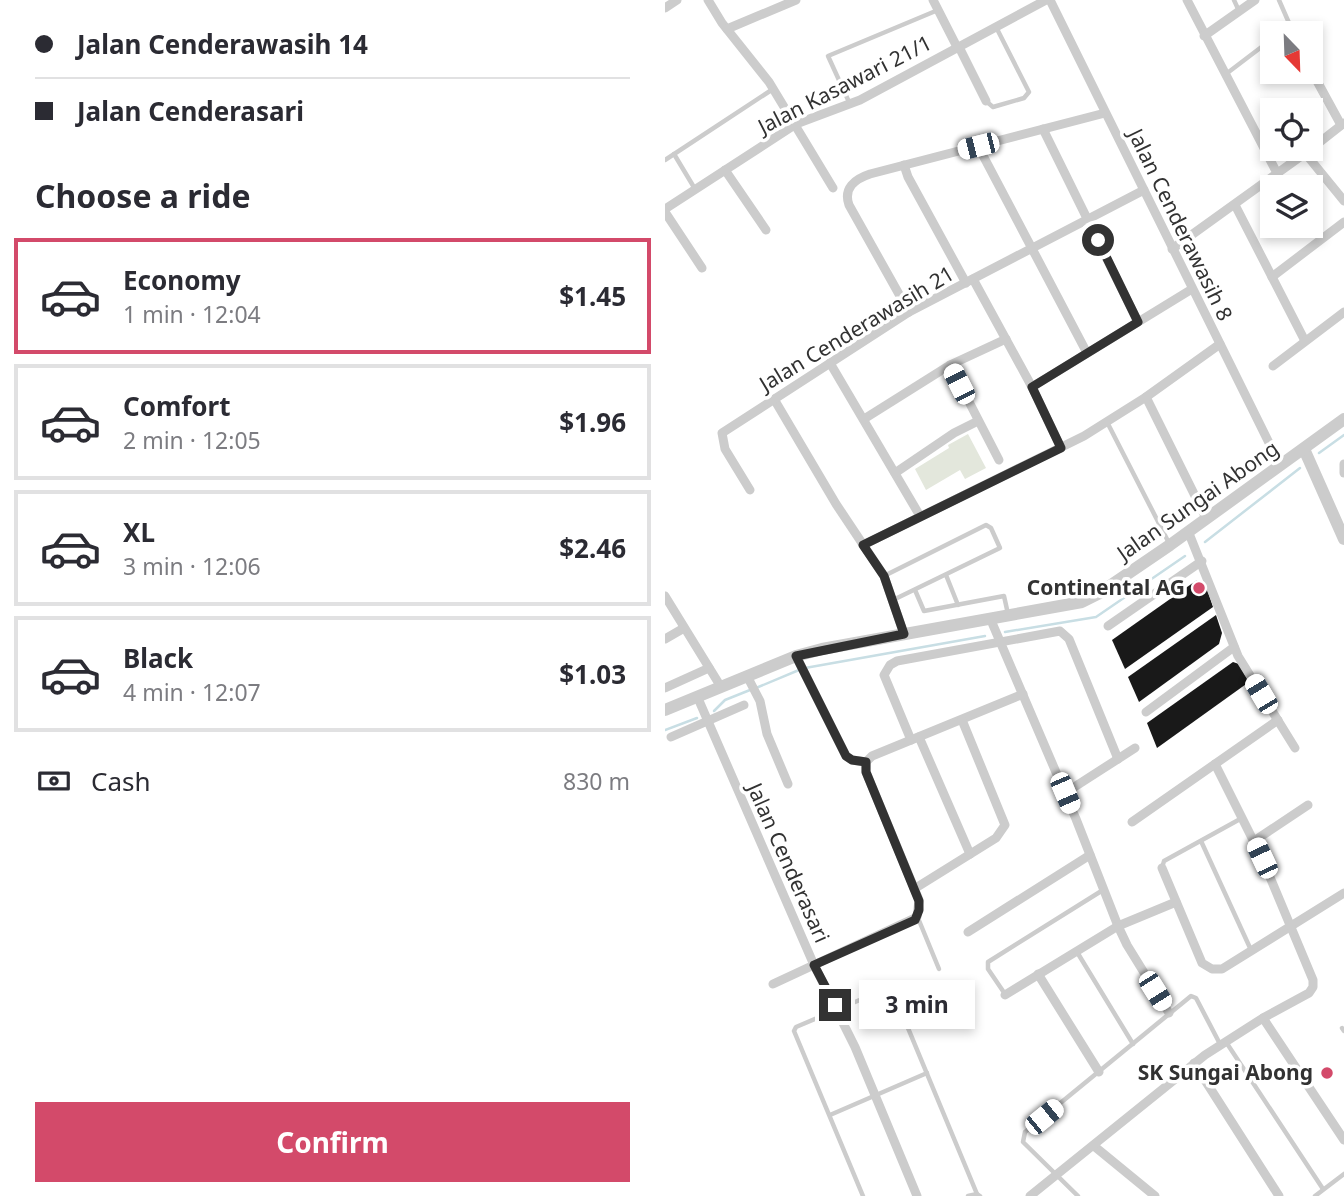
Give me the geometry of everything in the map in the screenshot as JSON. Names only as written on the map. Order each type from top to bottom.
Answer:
[{"type":"street","points":[[665,8],[677,0]]},
{"type":"street","points":[[708,0],[773,89],[833,188]]},
{"type":"street","points":[[727,29],[796,0]]},
{"type":"street","points":[[933,0],[986,101]]},
{"type":"street","name":"Jalan Kasawari 21/1","points":[[665,210],[796,124],[850,104],[1048,0]]},
{"type":"street","name":"Jalan Cenderawasih 8","points":[[1048,0],[1280,465]]},
{"type":"street","points":[[1187,0],[1277,173]]},
{"type":"street","points":[[1204,36],[1255,0]]},
{"type":"street","points":[[1319,84],[1343,126],[1323,140]]},
{"type":"street","points":[[909,312],[847,198],[849,188],[856,180],[1105,113]]},
{"type":"street","points":[[1043,129],[1138,322]]},
{"type":"street","points":[[978,146],[1087,353]]},
{"type":"street","points":[[1172,249],[1294,161]]},
{"type":"street","points":[[1317,161],[1344,201]]},
{"type":"street","points":[[904,165],[908,177],[1006,339],[1061,448]]},
{"type":"street","points":[[725,170],[766,230]]},
{"type":"street","name":"Jalan Cenderawasih 21","points":[[750,490],[725,449],[722,433],[909,312],[1145,190]]},
{"type":"street","points":[[1235,205],[1305,341]]},
{"type":"street","points":[[665,210],[702,268]]},
{"type":"street","points":[[1272,276],[1344,222]]},
{"type":"street","points":[[1032,387],[1192,289]]},
{"type":"street","points":[[1273,366],[1344,312]]},
{"type":"street","points":[[865,419],[950,365],[1006,339]]},
{"type":"street","points":[[863,545],[1061,448],[1146,397],[1220,344]]},
{"type":"street","points":[[829,363],[865,419],[920,516]]},
{"type":"street","points":[[950,365],[999,460]]},
{"type":"street","points":[[1146,397],[1206,518]]},
{"type":"street","points":[[774,399],[884,576],[904,634]]},
{"type":"street","name":"Jalan Sungai Abong","points":[[665,710],[721,687],[753,686],[801,667],[904,634],[1082,602],[1170,545],[1344,419]]},
{"type":"street","points":[[895,473],[954,433],[978,421]]},
{"type":"street","points":[[1304,449],[1344,538]]},
{"type":"street","points":[[1344,464],[1344,472]]},
{"type":"street","points":[[1188,531],[1234,647],[1295,748]]},
{"type":"street","points":[[1108,626],[1202,561]]},
{"type":"street","points":[[665,596],[721,687]]},
{"type":"street","points":[[990,618],[1118,926],[1169,1013]]},
{"type":"street","points":[[665,639],[684,628]]},
{"type":"street","points":[[970,853],[884,675],[890,664],[1054,631],[1065,634],[1118,759]]},
{"type":"street","points":[[1146,712],[1234,647]]},
{"type":"street","points":[[665,688],[709,667]]},
{"type":"street","points":[[801,667],[846,756],[852,760],[866,762]]},
{"type":"street","points":[[753,686],[767,734],[787,784]]},
{"type":"street","points":[[773,984],[916,918],[919,901],[866,772],[866,762],[872,756],[1023,694]]},
{"type":"street","name":"Jalan Cenderasari","points":[[698,696],[814,965],[837,1008],[917,1196]]},
{"type":"street","points":[[671,737],[744,705]]},
{"type":"street","points":[[914,889],[996,838],[1005,825],[962,720]]},
{"type":"street","points":[[1132,822],[1278,720]]},
{"type":"street","points":[[1065,793],[1135,748]]},
{"type":"street","points":[[1030,1196],[1194,1063],[1263,1018],[1309,993],[1313,987],[1313,980],[1254,841],[1215,764]]},
{"type":"street","points":[[1254,841],[1308,805]]},
{"type":"street","points":[[968,932],[1090,855]]},
{"type":"street","points":[[1162,868],[1202,962],[1212,969],[1222,969],[1344,893]]},
{"type":"street","points":[[1005,995],[1118,926],[1176,902]]},
{"type":"street","points":[[1038,974],[1099,1072]]},
{"type":"street","points":[[1263,1018],[1344,1140]]},
{"type":"street","points":[[1194,1063],[1279,1196]]},
{"type":"street","points":[[1094,1146],[1156,1196]]},
{"type":"lane","points":[[1234,0],[1239,11]]},
{"type":"lane","points":[[1279,0],[1288,21]]},
{"type":"lane","points":[[850,104],[828,57],[938,10]]},
{"type":"lane","points":[[986,101],[993,107],[1024,98],[1029,92],[996,27]]},
{"type":"lane","points":[[1225,74],[1260,47]]},
{"type":"lane","points":[[665,160],[773,89]]},
{"type":"lane","points":[[674,154],[695,189]]},
{"type":"lane","points":[[1107,422],[1170,545]]},
{"type":"lane","points":[[884,576],[986,524],[1000,548],[892,600]]},
{"type":"lane","points":[[946,575],[958,605]]},
{"type":"lane","points":[[915,590],[924,611],[1004,596],[1008,615]]},
{"type":"lane","points":[[1162,868],[1164,861],[1243,818]]},
{"type":"lane","points":[[1201,841],[1251,950]]},
{"type":"lane","points":[[1005,995],[988,969],[988,962],[1104,890]]},
{"type":"lane","points":[[916,918],[939,969]]},
{"type":"lane","points":[[1077,951],[1133,1044]]},
{"type":"lane","points":[[863,1196],[794,1031],[796,1027],[837,1008],[885,989],[891,989],[979,1195],[968,1196]]},
{"type":"lane","points":[[1078,1196],[1023,1142],[1023,1135],[1169,1013],[1194,996],[1323,1189]]},
{"type":"lane","points":[[830,1115],[927,1073]]},
{"type":"lane","points":[[1315,1196],[1344,1174]]},
{"type":"shaded area","points":[[968,434],[986,468],[965,479],[960,470],[926,490],[915,469]]},
{"type":"building","points":[[1197,580],[1205,583],[1213,607],[1125,669],[1112,640]]},
{"type":"building","points":[[1216,615],[1222,633],[1219,644],[1139,702],[1128,677]]},
{"type":"building","points":[[1233,662],[1239,664],[1249,682],[1157,748],[1147,723]]},
{"type":"waterway","points":[[1319,453],[1344,435]]},
{"type":"waterway","points":[[1205,542],[1300,468]]},
{"type":"waterway","points":[[1005,632],[1096,617],[1185,556]]},
{"type":"waterway","points":[[805,668],[985,636]]},
{"type":"waterway","points":[[756,688],[799,670]]},
{"type":"waterway","points":[[714,711],[725,700],[750,690]]},
{"type":"waterway","points":[[665,730],[697,718]]},
{"type":"place","name":"Continental AG","points":[[1199,588]]},
{"type":"place","name":"SK Sungai Abong","points":[[1327,1073]]},
{"type":"route","points":[[835,1005],[814,965],[915,920],[918,917],[919,901],[866,772],[866,762],[852,760],[846,756],[796,656],[904,634],[884,576],[863,545],[1061,448],[1032,387],[1138,322],[1098,240]]}]
